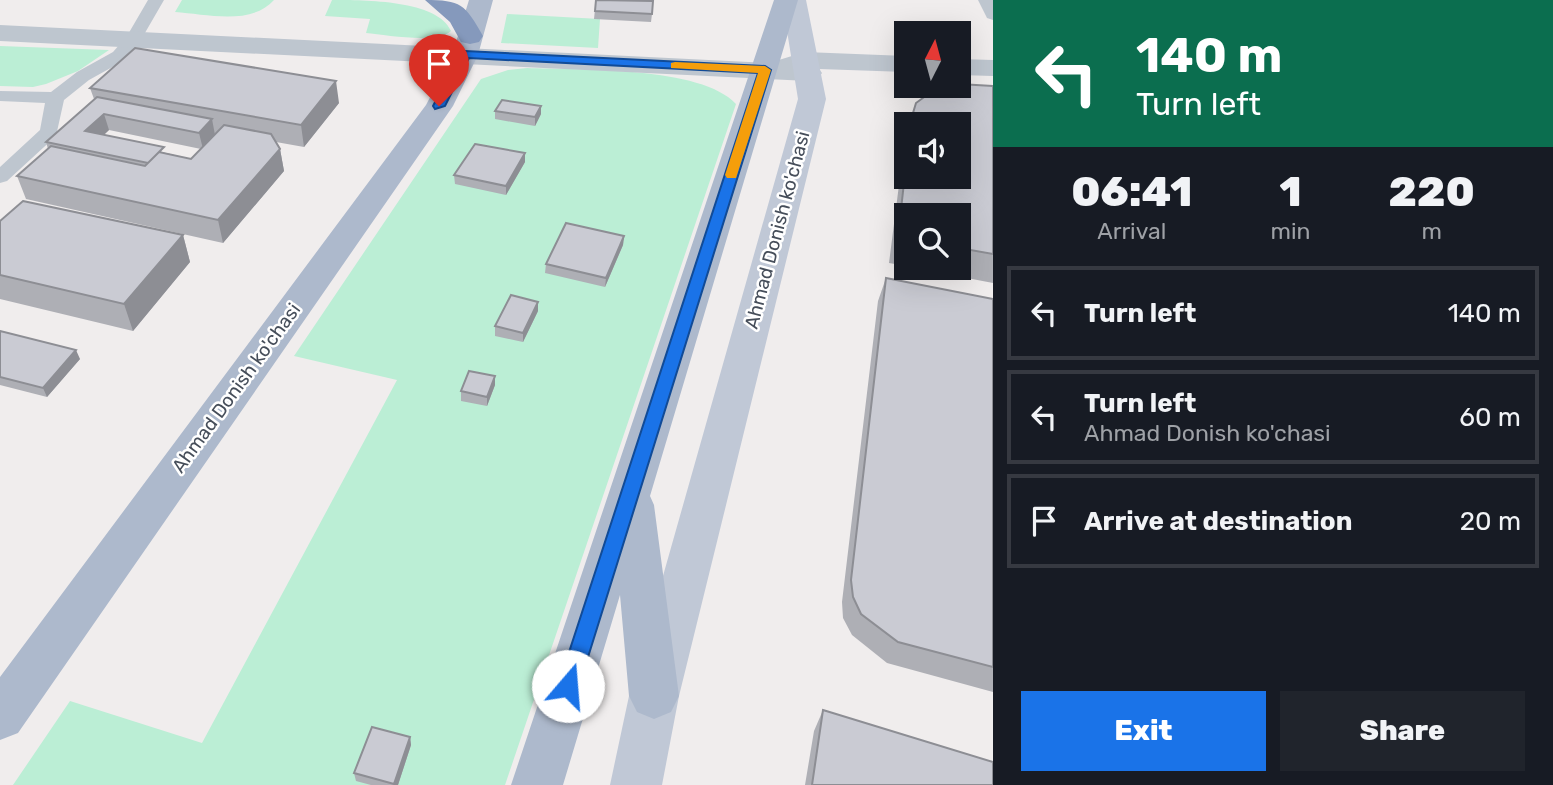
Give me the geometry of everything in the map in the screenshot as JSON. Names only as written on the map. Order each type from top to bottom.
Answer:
[{"type":"highway","points":[[438,0],[460,18],[468,45]]},
{"type":"main road","name":"Ahmad Donish ko'chasi","points":[[0,717],[439,106],[468,45],[481,0]]},
{"type":"main road","points":[[537,785],[786,0]]},
{"type":"main road","points":[[632,489],[654,696]]},
{"type":"street","name":"Ahmad Donish ko'chasi","points":[[636,785],[654,696],[812,99],[794,0]]},
{"type":"street","points":[[0,33],[468,45],[765,70],[806,66],[894,65]]},
{"type":"street","points":[[971,67],[993,68]]},
{"type":"lane","points":[[0,177],[48,132],[55,98],[83,76],[119,56],[134,38],[156,0]]},
{"type":"lane","points":[[986,0],[993,15]]},
{"type":"lane","points":[[0,96],[55,98]]},
{"type":"green space","points":[[182,0],[274,0],[253,13],[214,16],[175,12]]},
{"type":"green space","points":[[332,0],[363,0],[416,8],[432,13],[444,21],[451,31],[444,35],[424,38],[366,33],[370,19],[325,16]]},
{"type":"green space","points":[[507,14],[600,19],[598,48],[501,43]]},
{"type":"green space","points":[[0,46],[109,50],[78,71],[46,84],[33,87],[0,86]]},
{"type":"green space","points":[[508,70],[607,70],[668,76],[719,92],[736,104],[505,785],[13,785],[70,701],[202,743],[397,380],[294,356],[481,79]]},
{"type":"building","points":[[596,0],[653,1],[652,14],[595,11]]},
{"type":"building","points":[[135,48],[336,81],[301,125],[90,88]]},
{"type":"building","points":[[971,85],[993,86],[993,254],[971,250],[971,203],[902,203],[903,189],[971,189],[971,112],[913,112],[916,103],[923,98],[971,98]]},
{"type":"building","points":[[97,97],[212,119],[199,133],[104,114],[85,131],[164,147],[148,163],[46,142]]},
{"type":"building","points":[[502,100],[541,106],[535,117],[495,111]]},
{"type":"building","points":[[224,125],[271,134],[280,149],[218,220],[17,176],[51,146],[145,166],[159,152],[191,159]]},
{"type":"building","points":[[475,144],[525,153],[506,186],[454,175]]},
{"type":"building","points":[[23,201],[183,235],[124,304],[0,275],[0,221]]},
{"type":"building","points":[[566,223],[624,236],[606,278],[546,264]]},
{"type":"building","points":[[886,278],[993,299],[993,667],[898,642],[861,614],[853,597],[851,580]]},
{"type":"building","points":[[511,295],[538,302],[523,333],[495,326]]},
{"type":"building","points":[[0,331],[76,350],[43,388],[0,377]]},
{"type":"building","points":[[469,371],[495,376],[487,397],[461,391]]},
{"type":"building","points":[[823,710],[993,762],[993,785],[812,785]]},
{"type":"building","points":[[372,727],[410,737],[394,784],[354,773]]},
{"type":"slow traffic","points":[[675,65],[765,70],[731,175]]},
{"type":"route","points":[[439,106],[465,55],[765,70],[568,686]]}]
